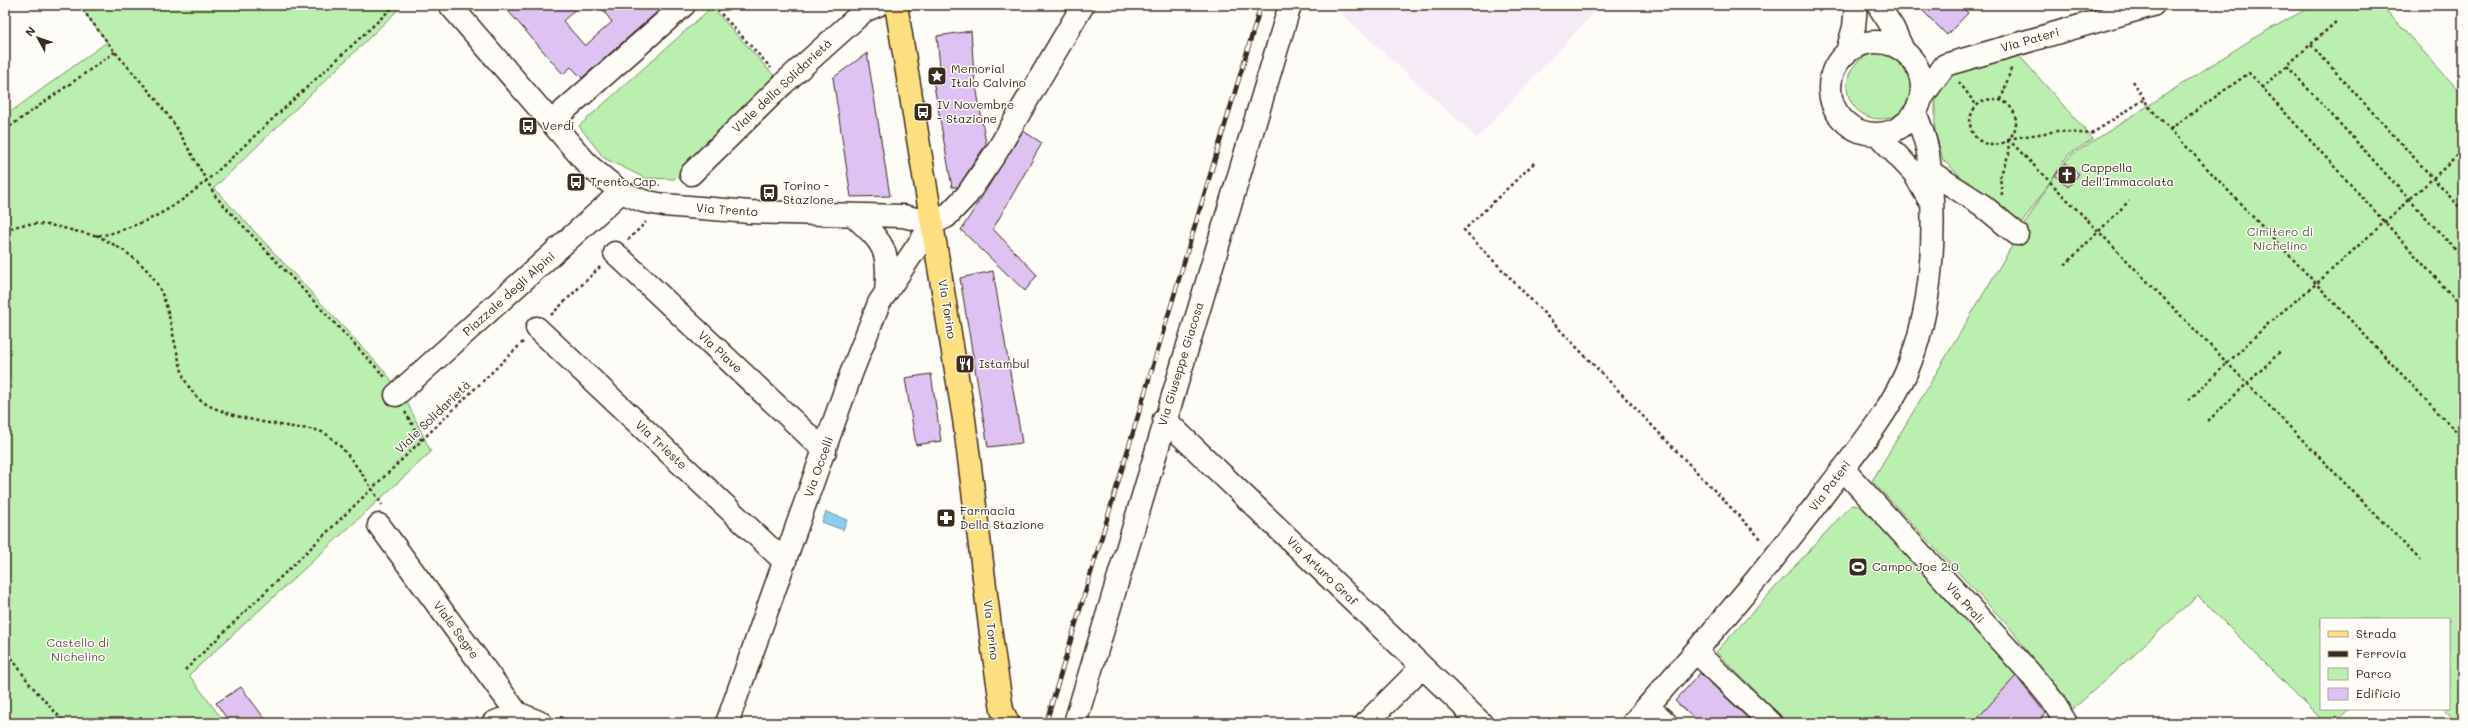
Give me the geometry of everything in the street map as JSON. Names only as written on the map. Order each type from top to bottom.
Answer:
[{"type":"main road","name":"Via Torino","points":[[896,5],[964,419],[1002,720]]},
{"type":"street","name":"Via Trento","points":[[450,5],[589,166],[611,186],[621,192],[644,201],[664,204],[750,212],[854,216],[902,216],[933,223]]},
{"type":"street","points":[[551,122],[684,5]]},
{"type":"street","name":"Viale della Solidarietà","points":[[691,174],[784,83],[864,11],[878,5]]},
{"type":"street","points":[[933,223],[946,217],[971,189],[997,151],[1083,5]]},
{"type":"street","name":"Via Giuseppe Giacosa","points":[[1075,723],[1164,419],[1290,5]]},
{"type":"street","points":[[1847,52],[1858,45],[1881,42],[1909,56],[1945,65],[1919,105],[1899,128],[1877,134],[1854,129],[1845,122],[1832,104],[1830,81],[1834,70],[1847,52],[1854,27],[1856,5]]},
{"type":"street","name":"Via Pateri","points":[[1633,723],[1778,556],[1843,470],[1879,420],[1905,375],[1918,337],[1931,265],[1931,203],[1928,152],[1919,105],[1920,73],[1878,5]]},
{"type":"street","name":"Via Pateri","points":[[1945,65],[2153,5]]},
{"type":"street","name":"Via Pateri","points":[[1877,134],[1914,173],[1931,203]]},
{"type":"street","points":[[1929,171],[1982,205],[2010,228]]},
{"type":"street","name":"Piazzale degli Alpini","points":[[396,395],[621,192]]},
{"type":"street","points":[[854,216],[877,237],[887,257],[886,293]]},
{"type":"street","name":"Via Occelli","points":[[727,723],[825,452],[851,374],[879,303],[933,223]]},
{"type":"street","name":"Via Piave","points":[[615,253],[825,452]]},
{"type":"street","name":"Via Trieste","points":[[537,328],[785,562]]},
{"type":"street","name":"Via Arturo Graf","points":[[1164,419],[1481,723]]},
{"type":"street","name":"Via Prali","points":[[1843,470],[2029,672],[2052,700],[2066,723]]},
{"type":"street","name":"Viale Segre","points":[[380,525],[516,713]]},
{"type":"street","points":[[1696,652],[1771,723]]},
{"type":"street","points":[[1366,723],[1422,666]]},
{"type":"street","points":[[1648,706],[1666,723]]},
{"type":"street","points":[[493,723],[516,713],[541,723]]},
{"type":"path","points":[[79,5],[115,52],[155,98],[175,125],[206,181],[228,212],[384,374]]},
{"type":"path","points":[[95,235],[134,226],[156,217],[206,181],[395,5]]},
{"type":"path","points":[[713,5],[784,83]]},
{"type":"path","points":[[2262,88],[2337,21]]},
{"type":"path","points":[[2001,100],[2017,44]]},
{"type":"path","points":[[2311,44],[2463,212]]},
{"type":"path","points":[[5,130],[115,52]]},
{"type":"path","points":[[1945,65],[1977,106]]},
{"type":"path","points":[[2287,66],[2463,258]]},
{"type":"path","points":[[2170,129],[2249,73],[2463,308]]},
{"type":"path","points":[[2133,80],[2145,99],[2170,129],[2463,439]]},
{"type":"path","points":[[2010,228],[2000,176],[2009,154],[2008,139],[2015,129],[2016,116],[2008,104],[2001,100],[1988,99],[1977,106],[1971,118],[1971,125],[1976,137],[1988,144],[1995,144],[2008,139],[2057,131],[2091,134],[2145,99]]},
{"type":"path","points":[[2008,139],[2420,560]]},
{"type":"path","points":[[2189,400],[2271,321],[2316,284],[2463,151]]},
{"type":"path","points":[[1534,163],[1464,230],[1719,497],[1778,556]]},
{"type":"path","points":[[2065,265],[2129,201]]},
{"type":"path","name":"Viale Solidarietà","points":[[184,670],[373,489],[664,204]]},
{"type":"path","points":[[5,231],[21,225],[35,223],[56,225],[95,235],[137,259],[162,289],[184,378],[190,389],[200,400],[233,414],[259,422],[313,429],[326,434],[373,489],[383,507],[380,525]]},
{"type":"path","points":[[2208,421],[2280,352]]},
{"type":"path","points":[[5,648],[29,683],[65,723]]},
{"type":"shaded area","points":[[1332,5],[1601,5],[1477,138]]},
{"type":"green space","name":"Castello di Nichelino","points":[[79,5],[403,5],[214,188],[385,372],[406,400],[431,452],[189,675],[225,723],[5,723],[5,116],[107,42]]},
{"type":"green space","name":"Cimitero di Nichelino","points":[[2314,5],[2381,5],[2463,95],[2463,723],[2457,723],[2445,710],[2450,710],[2450,618],[2320,618],[2320,710],[2348,710],[2335,723],[2325,723],[2198,596],[2071,711],[2011,629],[1872,481],[2050,182],[2070,156],[2252,39]]},
{"type":"green space","points":[[712,7],[776,78],[674,179],[645,178],[604,158],[579,126]]},
{"type":"green space","points":[[2016,52],[2093,139],[2068,155],[2018,229],[1943,160],[1935,132],[1935,102],[1943,85],[1954,72]]},
{"type":"green space","points":[[1873,53],[1887,53],[1899,58],[1908,67],[1913,79],[1911,99],[1904,110],[1887,119],[1873,119],[1861,114],[1852,105],[1847,93],[1847,79],[1852,67],[1861,58]]},
{"type":"green space","name":"Campo Joe 2.0","points":[[1851,505],[1865,507],[2033,689],[2002,723],[1788,723],[1716,652]]},
{"type":"water","points":[[826,512],[847,520],[843,530],[822,522]]},
{"type":"building","points":[[503,5],[580,5],[563,21],[585,46],[612,22],[599,5],[665,5],[582,78],[571,67],[563,74]]},
{"type":"building","points":[[1917,5],[1960,5],[1968,13],[1947,35]]},
{"type":"building","points":[[971,31],[974,74],[986,144],[958,187],[952,187],[933,80],[941,78],[937,36]]},
{"type":"building","points":[[867,53],[890,196],[851,197],[833,78]]},
{"type":"building","points":[[1023,131],[1042,143],[993,229],[1037,275],[1025,291],[961,230]]},
{"type":"building","name":"Cappella dell'Immacolata","points":[[2066,163],[2079,174],[2068,187],[2055,175]]},
{"type":"building","points":[[993,271],[1022,443],[988,447],[960,278]]},
{"type":"building","points":[[931,374],[941,441],[916,445],[905,378]]},
{"type":"building","points":[[1700,673],[1753,723],[1699,723],[1675,701]]},
{"type":"building","points":[[2016,676],[2045,713],[2038,723],[1973,723]]},
{"type":"building","points":[[241,687],[268,723],[230,723],[216,703]]},
{"type":"railway","points":[[1046,723],[1261,5]]},
{"type":"place","name":"Memorial Italo Calvino","points":[[937,76]]},
{"type":"place","name":"IV Novembre - Stazione","points":[[923,112]]},
{"type":"place","name":"Verdi","points":[[528,126]]},
{"type":"place","name":"Cappella dell'Immacolata","points":[[2067,175]]},
{"type":"place","name":"Trento Cap.","points":[[576,182]]},
{"type":"place","name":"Torino - Stazione","points":[[769,193]]},
{"type":"place","name":"Istambul","points":[[965,364]]},
{"type":"place","name":"Farmacia Della Stazione","points":[[946,518]]},
{"type":"place","name":"Campo Joe 2.0","points":[[1858,567]]}]
